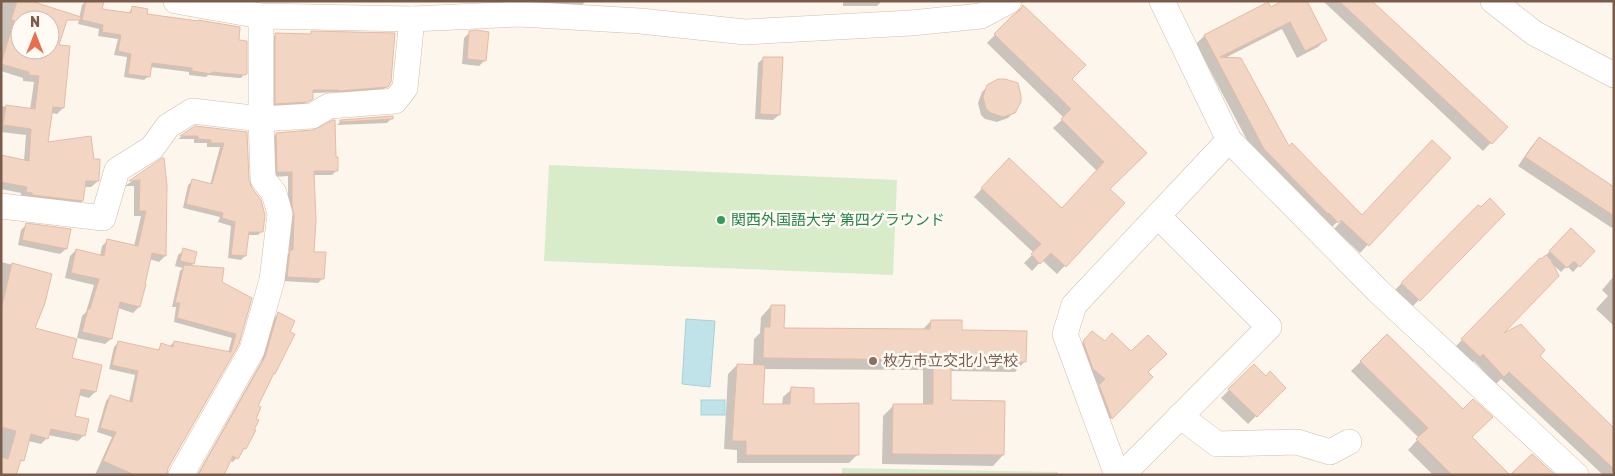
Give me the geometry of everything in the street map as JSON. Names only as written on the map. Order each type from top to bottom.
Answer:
[{"type":"street","points":[[176,1],[261,16],[412,19],[520,8],[745,32],[911,23],[981,16],[1009,1]]},
{"type":"street","points":[[1162,1],[1229,140],[1377,290],[1576,475]]},
{"type":"street","points":[[1492,1],[1534,33],[1614,75]]},
{"type":"street","points":[[181,475],[252,350],[272,280],[280,214],[274,193],[263,179],[261,16]]},
{"type":"street","points":[[1,206],[103,218],[117,170],[152,148],[168,126],[192,111],[261,119],[312,116],[329,106],[395,101],[405,88],[412,19]]},
{"type":"street","points":[[1117,475],[1065,334],[1074,305],[1229,140]]},
{"type":"street","points":[[1122,475],[1269,327],[1158,216]]},
{"type":"street","points":[[1180,416],[1217,444],[1297,442],[1330,452],[1349,442]]},
{"type":"green space","name":"関西外国語大学 第四グラウンド","points":[[549,165],[897,180],[893,275],[544,261]]},
{"type":"green space","points":[[842,468],[1058,472],[1058,475],[842,475]]},
{"type":"water","points":[[686,319],[715,321],[710,387],[682,384]]},
{"type":"water","points":[[701,400],[725,400],[725,415],[701,415]]},
{"type":"building","points":[[17,1],[31,1],[59,10],[14,10]]},
{"type":"building","points":[[86,1],[104,1],[102,9],[131,13],[132,6],[148,9],[147,14],[240,27],[239,40],[247,41],[247,74],[212,72],[211,74],[192,71],[192,68],[152,63],[150,77],[128,74],[131,54],[118,51],[121,35],[102,32],[103,25],[82,20]]},
{"type":"building","points":[[1282,1],[1307,1],[1327,40],[1305,51],[1290,22],[1220,57],[1241,58],[1289,146],[1292,143],[1362,215],[1432,140],[1451,158],[1369,246],[1341,220],[1338,223],[1328,214],[1264,149],[1204,35],[1268,2],[1271,7]]},
{"type":"building","points":[[1339,1],[1372,1],[1508,127],[1492,144]]},
{"type":"building","points":[[1023,5],[1086,65],[1072,79],[1147,153],[1110,189],[1125,203],[1066,267],[1051,253],[1040,264],[1031,254],[1041,244],[981,188],[1009,158],[1062,208],[1104,162],[1061,119],[1071,109],[994,34]]},
{"type":"building","points":[[60,10],[81,17],[80,20],[67,20],[60,42]]},
{"type":"building","points":[[311,31],[395,33],[391,82],[388,87],[339,91],[313,90],[313,99],[308,102],[275,104],[275,33],[311,34]]},
{"type":"building","points":[[469,31],[489,32],[486,61],[467,59]]},
{"type":"building","points":[[10,34],[10,60],[60,60],[60,45],[70,46],[64,108],[53,107],[48,142],[91,136],[94,159],[100,159],[99,181],[86,181],[83,201],[32,195],[32,193],[26,192],[27,187],[1,182],[1,155],[29,161],[31,129],[3,125],[6,105],[35,109],[39,76],[29,75],[29,72],[1,64]]},
{"type":"building","points":[[763,57],[783,57],[780,115],[760,114]]},
{"type":"building","points":[[998,79],[1018,83],[1021,96],[1021,102],[1015,113],[1003,117],[986,109],[983,97],[987,85]]},
{"type":"building","points":[[393,116],[393,119],[340,122],[340,120]]},
{"type":"building","points":[[335,120],[338,171],[314,171],[316,221],[314,252],[326,252],[324,279],[287,277],[290,250],[293,250],[292,172],[277,172],[276,133],[313,130]]},
{"type":"building","points":[[195,126],[247,132],[249,180],[252,188],[261,200],[265,215],[263,232],[249,232],[246,256],[231,255],[235,222],[222,218],[223,213],[186,204],[192,179],[212,184],[224,143],[211,143],[211,140],[198,139],[198,136],[180,136]]},
{"type":"building","points":[[1539,137],[1614,187],[1614,216],[1525,157]]},
{"type":"building","points":[[164,158],[167,185],[166,256],[152,253],[140,307],[120,302],[112,339],[82,332],[99,279],[71,273],[76,249],[104,256],[107,239],[138,246],[146,211],[139,211],[140,180],[129,181]]},
{"type":"building","points":[[1490,198],[1505,214],[1420,301],[1401,283],[1478,205],[1481,207]]},
{"type":"building","points":[[26,223],[71,229],[67,249],[22,240]]},
{"type":"building","points":[[1571,228],[1595,251],[1580,267],[1574,261],[1567,268],[1549,251]]},
{"type":"building","points":[[183,248],[197,252],[194,264],[180,261]]},
{"type":"building","points":[[1546,255],[1551,260],[1559,276],[1504,333],[1521,324],[1545,350],[1540,356],[1614,428],[1614,469],[1509,372],[1504,377],[1483,354],[1480,357],[1461,339],[1540,258]]},
{"type":"building","points":[[12,263],[52,274],[45,303],[35,328],[77,339],[72,358],[102,365],[96,392],[81,389],[75,416],[89,419],[85,436],[51,429],[48,439],[31,434],[24,461],[21,460],[16,475],[1,475],[1,457],[8,459],[16,431],[1,427],[1,310]]},
{"type":"building","points":[[184,265],[224,268],[222,282],[252,298],[239,344],[168,468],[167,475],[135,475],[103,461],[116,432],[100,428],[110,395],[132,402],[138,371],[112,365],[118,341],[159,350],[161,343],[173,347],[174,341],[231,352],[236,334],[177,318],[180,303],[175,303]]},
{"type":"building","points":[[771,305],[785,305],[784,328],[930,329],[931,320],[962,320],[962,330],[1027,331],[1026,362],[951,361],[951,400],[1005,401],[1004,455],[892,454],[893,404],[933,404],[933,360],[763,358],[764,327],[770,327]]},
{"type":"building","points":[[278,312],[295,321],[290,332],[295,334],[258,406],[261,407],[256,419],[259,420],[254,430],[256,430],[246,449],[244,448],[238,459],[233,456],[224,475],[198,475],[265,357]]},
{"type":"building","points":[[1092,331],[1105,341],[1112,333],[1131,351],[1148,335],[1167,354],[1148,372],[1153,377],[1112,419],[1099,385],[1105,379],[1093,369],[1083,341]]},
{"type":"building","points":[[1387,334],[1463,409],[1473,399],[1493,417],[1472,437],[1510,475],[1452,475],[1416,439],[1428,428],[1360,361]]},
{"type":"building","points":[[737,364],[765,365],[763,404],[790,404],[791,387],[814,388],[814,404],[859,403],[859,455],[746,455],[746,441],[732,441]]},
{"type":"building","points":[[1254,364],[1266,376],[1270,371],[1286,388],[1257,417],[1228,389]]},
{"type":"building","points":[[1532,454],[1555,475],[1510,475]]},
{"type":"place","name":"関西外国語大学 第四グラウンド","points":[[721,220]]},
{"type":"place","name":"枚方市立交北小学校","points":[[873,361]]}]
